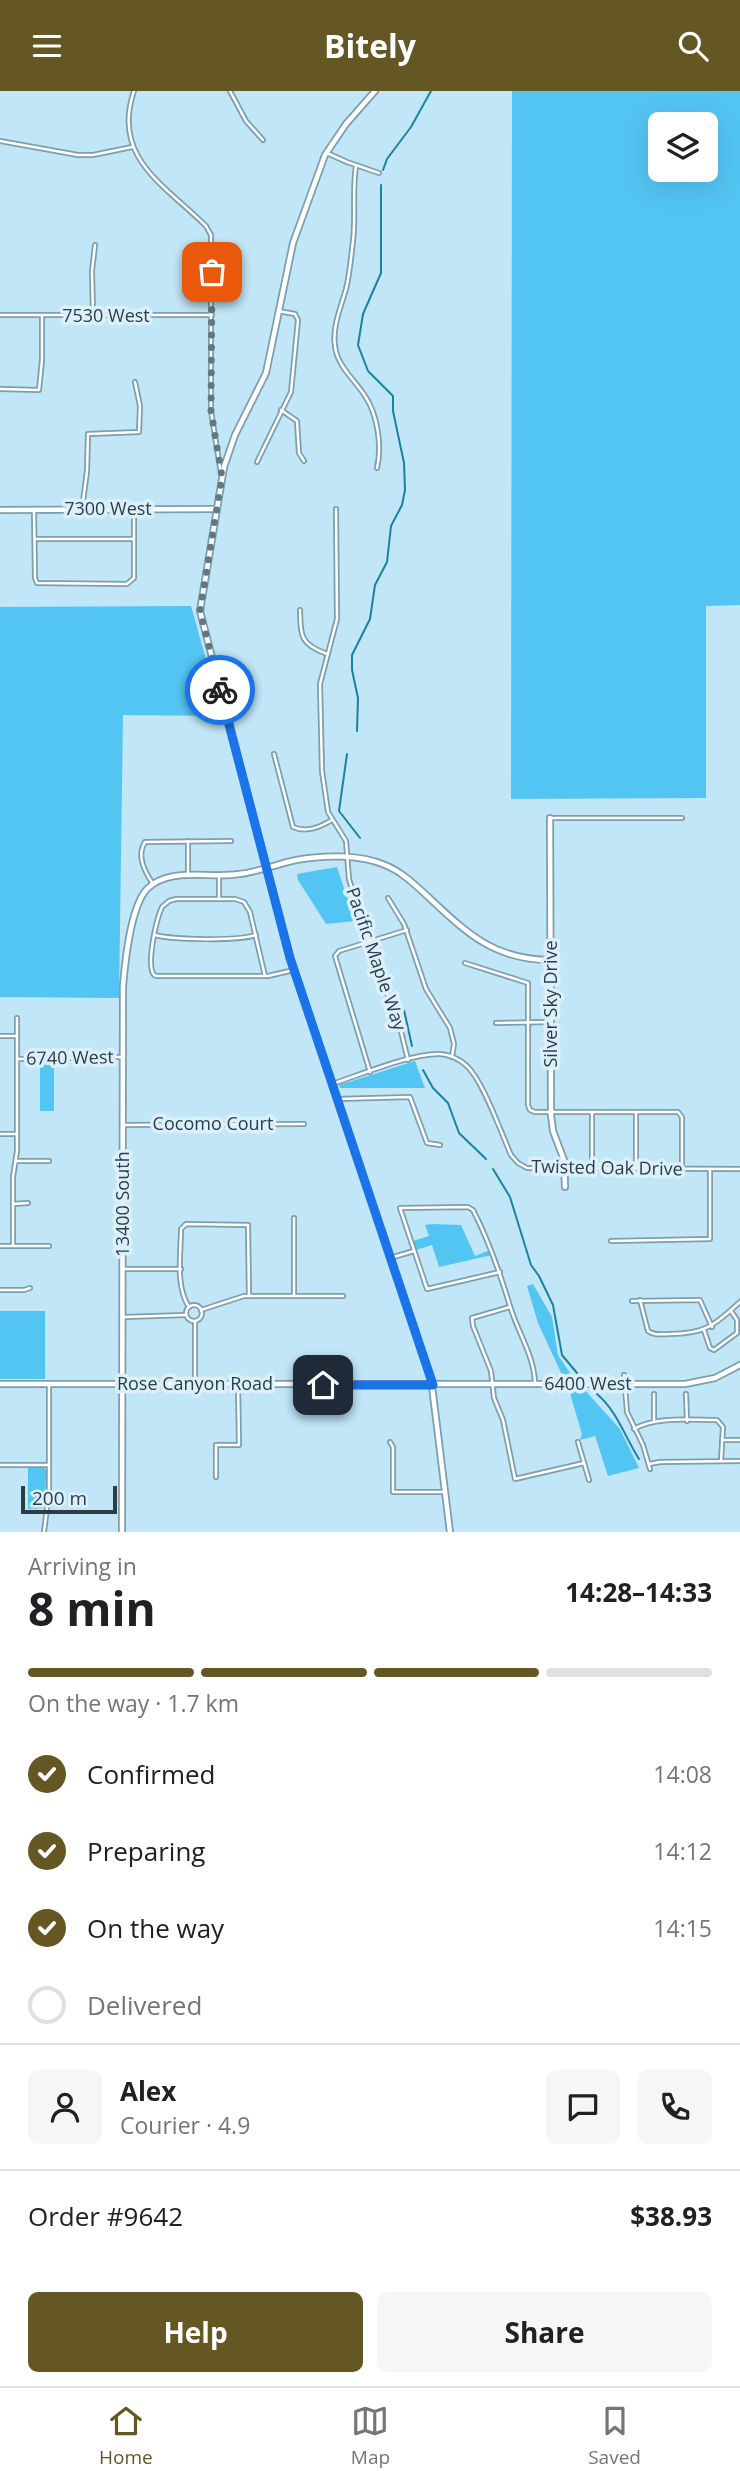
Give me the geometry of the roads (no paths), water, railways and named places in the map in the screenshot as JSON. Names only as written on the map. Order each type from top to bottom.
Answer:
[{"type":"main road","points":[[375,91],[346,124],[327,152],[293,243],[265,377],[235,435],[222,477],[200,611],[290,958],[433,1385],[450,1532]]},
{"type":"main road","name":"7300 West","points":[[0,510],[216,509]]},
{"type":"main road","name":"Silver Sky Drive","points":[[550,818],[551,1112],[553,1131],[562,1151],[565,1188]]},
{"type":"main road","points":[[153,884],[166,877],[237,875],[307,859],[373,860],[399,872],[471,935],[492,948],[523,958],[551,960]]},
{"type":"main road","name":"13400 South","points":[[122,1532],[123,1057],[126,963],[137,906],[153,884]]},
{"type":"main road","name":"6400 West","points":[[433,1385],[698,1383],[720,1376],[740,1365]]},
{"type":"main road","name":"Rose Canyon Road","points":[[0,1384],[433,1385]]},
{"type":"street","points":[[134,91],[129,118],[132,147],[146,169],[206,226],[211,235],[211,411],[222,477]]},
{"type":"street","points":[[230,91],[246,121],[263,141]]},
{"type":"street","points":[[0,141],[78,155],[93,155],[132,147]]},
{"type":"street","points":[[327,152],[356,166],[379,173]]},
{"type":"street","points":[[356,166],[353,185],[353,241],[346,287],[336,325],[335,349],[346,371],[367,397],[373,413],[380,453],[377,468]]},
{"type":"street","points":[[93,316],[95,245]]},
{"type":"street","points":[[257,462],[293,384],[298,320],[295,314],[278,311]]},
{"type":"street","name":"7530 West","points":[[0,316],[212,316]]},
{"type":"street","points":[[0,389],[39,390],[43,359],[42,316]]},
{"type":"street","points":[[82,509],[88,434],[139,432],[139,405],[135,382]]},
{"type":"street","points":[[281,410],[297,421],[299,453],[304,461]]},
{"type":"street","points":[[34,509],[37,583],[128,584],[134,578],[134,509]]},
{"type":"street","name":"Pacific Maple Way","points":[[336,509],[337,619],[320,694],[322,771],[327,809],[345,838],[349,879],[378,974],[397,1015],[408,1060]]},
{"type":"street","points":[[34,539],[134,539]]},
{"type":"street","points":[[300,610],[304,642],[313,649],[328,654]]},
{"type":"street","points":[[274,754],[293,827],[313,829],[332,820]]},
{"type":"street","points":[[550,818],[682,818]]},
{"type":"street","points":[[188,841],[188,876]]},
{"type":"street","points":[[153,884],[143,864],[141,847],[144,843],[231,841]]},
{"type":"street","points":[[219,876],[219,899]]},
{"type":"street","points":[[331,1084],[408,1060],[433,1055],[452,1057],[452,1031],[424,984],[407,930],[388,898]]},
{"type":"street","points":[[265,976],[246,904],[236,899],[176,899],[169,901],[160,912],[150,964],[152,975],[265,976],[294,970]]},
{"type":"street","points":[[370,1072],[335,954],[407,930]]},
{"type":"street","points":[[155,935],[243,938],[256,935]]},
{"type":"street","points":[[465,963],[527,982],[528,1107],[533,1112],[680,1114],[681,1169]]},
{"type":"street","points":[[13,1245],[17,1018]]},
{"type":"street","points":[[496,1023],[551,1022]]},
{"type":"street","points":[[0,1036],[17,1036]]},
{"type":"street","name":"6740 West","points":[[17,1059],[123,1057]]},
{"type":"street","name":"Twisted Oak Drive","points":[[452,1057],[474,1073],[515,1161],[533,1170],[740,1169]]},
{"type":"street","points":[[337,1099],[410,1097],[427,1143],[440,1145]]},
{"type":"street","points":[[592,1112],[592,1170]]},
{"type":"street","points":[[636,1112],[636,1170]]},
{"type":"street","name":"Cocomo Court","points":[[123,1125],[304,1124]]},
{"type":"street","points":[[0,1134],[17,1134]]},
{"type":"street","points":[[16,1161],[49,1161]]},
{"type":"street","points":[[611,1241],[710,1239],[710,1169]]},
{"type":"street","points":[[13,1203],[27,1203]]},
{"type":"street","points":[[500,1272],[427,1289],[400,1208],[472,1208],[500,1272],[510,1307],[534,1366],[536,1384]]},
{"type":"street","points":[[294,1218],[295,1295]]},
{"type":"street","points":[[186,1315],[189,1307],[182,1291],[181,1269],[183,1225],[248,1225],[249,1296]]},
{"type":"street","points":[[0,1245],[49,1246]]},
{"type":"street","points":[[389,1258],[414,1251]]},
{"type":"street","points":[[123,1269],[181,1269]]},
{"type":"street","points":[[0,1290],[30,1288]]},
{"type":"street","points":[[201,1310],[232,1298],[249,1296],[344,1296]]},
{"type":"street","points":[[640,1300],[651,1334],[689,1334],[704,1330],[712,1327],[740,1302]]},
{"type":"street","points":[[632,1301],[700,1300],[712,1327]]},
{"type":"street","points":[[186,1315],[195,1321],[201,1318],[201,1310],[196,1305],[189,1307]]},
{"type":"street","points":[[510,1307],[472,1318],[487,1360],[515,1479],[584,1462]]},
{"type":"street","points":[[704,1330],[712,1350],[737,1333],[737,1320],[731,1311]]},
{"type":"street","points":[[123,1317],[186,1315]]},
{"type":"street","points":[[195,1321],[195,1384]]},
{"type":"street","points":[[624,1375],[626,1409],[643,1445],[649,1466],[660,1462],[740,1461]]},
{"type":"street","points":[[44,1532],[49,1495],[49,1384]]},
{"type":"street","points":[[216,1477],[216,1445],[239,1445],[238,1384]]},
{"type":"street","points":[[654,1394],[654,1421]]},
{"type":"street","points":[[686,1394],[687,1421]]},
{"type":"street","points":[[634,1429],[654,1421],[717,1420],[723,1427],[721,1461]]},
{"type":"street","points":[[722,1440],[740,1440]]},
{"type":"street","points":[[390,1442],[393,1447],[393,1492],[446,1492]]},
{"type":"street","points":[[578,1442],[589,1480]]},
{"type":"street","points":[[0,1465],[49,1465]]},
{"type":"waterway","points":[[383,170],[387,159],[411,127],[431,91]]},
{"type":"waterway","points":[[357,731],[358,698],[352,655],[370,619],[375,585],[387,562],[391,526],[402,505],[405,490],[404,463],[393,411],[393,396],[368,371],[358,345],[363,314],[381,273],[381,185]]},
{"type":"waterway","points":[[347,754],[339,811],[360,838]]},
{"type":"waterway","points":[[404,1010],[412,1046]]},
{"type":"waterway","points":[[423,1070],[433,1088],[448,1103],[459,1133],[486,1159]]},
{"type":"waterway","points":[[493,1169],[510,1197],[531,1265],[553,1305],[562,1355],[577,1373]]},
{"type":"waterway","points":[[597,1394],[615,1416],[639,1459]]}]
